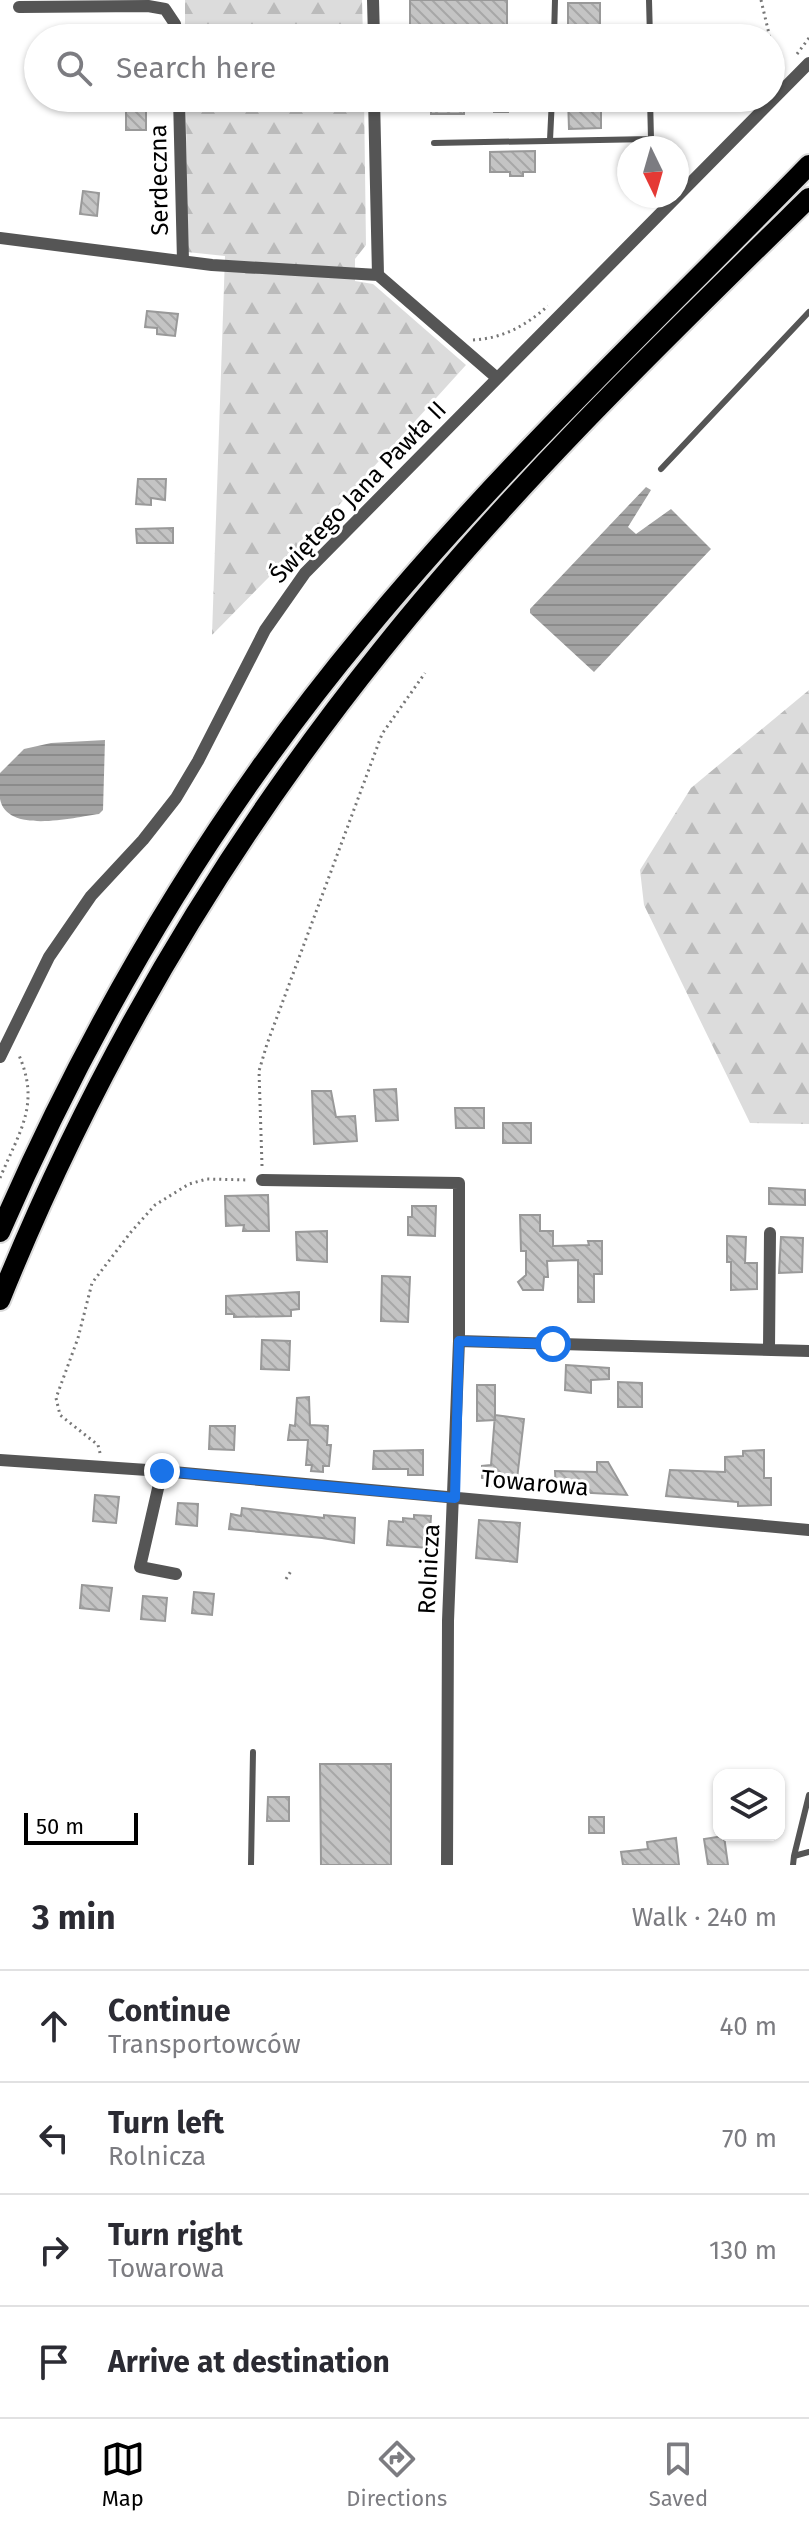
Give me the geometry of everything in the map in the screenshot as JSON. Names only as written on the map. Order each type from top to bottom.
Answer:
[{"type":"main road","points":[[0,1232],[65,1096],[141,954],[234,807],[293,723],[363,634],[488,491],[809,165]]},
{"type":"main road","points":[[0,1300],[37,1209],[127,1030],[208,892],[313,738],[383,649],[505,508],[809,198]]},
{"type":"street","points":[[373,0],[374,24]]},
{"type":"street","points":[[19,7],[148,6],[165,9],[175,24]]},
{"type":"street","name":"Świętego Jana Pawła II","points":[[785,89],[809,63]]},
{"type":"street","name":"Serdeczna","points":[[179,112],[183,261]]},
{"type":"street","points":[[374,112],[378,275]]},
{"type":"street","name":"Świętego Jana Pawła II","points":[[0,1057],[49,957],[72,921],[160,820],[183,786],[265,630],[286,598],[326,550],[762,112]]},
{"type":"street","points":[[0,238],[183,261],[378,275],[497,378]]},
{"type":"street","name":"Rolnicza","points":[[262,1180],[459,1183],[459,1341],[448,1621],[447,1865]]},
{"type":"street","points":[[769,1349],[770,1233]]},
{"type":"street","points":[[459,1341],[809,1351]]},
{"type":"street","name":"Towarowa","points":[[0,1460],[162,1471],[809,1530]]},
{"type":"street","points":[[162,1471],[140,1567],[176,1574]]},
{"type":"lane","points":[[554,24],[555,0]]},
{"type":"lane","points":[[649,0],[650,24]]},
{"type":"lane","points":[[550,140],[551,112]]},
{"type":"lane","points":[[434,143],[651,139],[650,112]]},
{"type":"lane","points":[[661,469],[809,312]]},
{"type":"lane","points":[[251,1865],[253,1752]]},
{"type":"lane","points":[[793,1865],[809,1795]]},
{"type":"lane","points":[[794,1856],[809,1852]]},
{"type":"path","points":[[761,0],[767,24]]},
{"type":"path","points":[[794,57],[809,38]]},
{"type":"path","points":[[785,69],[795,79]]},
{"type":"path","points":[[471,340],[489,339]]},
{"type":"path","points":[[97,1466],[98,1445],[60,1415],[56,1398],[78,1338],[92,1283],[155,1205],[189,1184],[207,1179],[262,1180],[259,1071],[267,1044],[382,734],[425,673]]},
{"type":"path","points":[[0,1178],[24,1123],[30,1091],[10,1037]]},
{"type":"path","points":[[286,1579],[291,1571]]},
{"type":"green space","points":[[185,0],[362,0],[363,24],[185,24]]},
{"type":"green space","points":[[186,112],[364,112],[366,245],[355,259],[355,281],[373,284],[466,365],[330,515],[212,635],[225,256],[187,252]]},
{"type":"green space","points":[[809,690],[809,1124],[750,1123],[644,905],[640,870],[691,788]]},
{"type":"shaded area","points":[[646,487],[651,490],[628,527],[636,534],[671,509],[711,549],[594,672],[530,613],[530,609]]},
{"type":"shaded area","points":[[105,740],[103,810],[99,814],[43,821],[15,817],[5,810],[0,799],[0,773],[24,749],[51,743]]},
{"type":"building","points":[[410,0],[507,0],[507,24],[410,24]]},
{"type":"building","points":[[568,3],[600,3],[600,24],[568,24]]},
{"type":"building","points":[[126,112],[146,112],[146,130],[126,130]]},
{"type":"building","points":[[431,112],[464,112],[464,114]]},
{"type":"building","points":[[568,112],[601,112],[601,128],[569,129]]},
{"type":"building","points":[[535,151],[535,172],[510,176],[510,172],[490,172],[490,152]]},
{"type":"building","points":[[83,191],[99,193],[97,216],[80,214]]},
{"type":"building","points":[[147,311],[178,314],[175,336],[157,334],[157,328],[145,327]]},
{"type":"building","points":[[138,479],[166,479],[165,500],[151,498],[151,505],[136,504]]},
{"type":"building","points":[[173,528],[173,543],[137,543],[136,529]]},
{"type":"building","points":[[396,1089],[398,1120],[376,1121],[374,1090]]},
{"type":"building","points":[[312,1091],[331,1091],[336,1117],[355,1116],[357,1141],[314,1144]]},
{"type":"building","points":[[455,1108],[484,1108],[484,1128],[456,1128]]},
{"type":"building","points":[[503,1123],[531,1123],[531,1143],[503,1143]]},
{"type":"building","points":[[769,1188],[805,1190],[805,1205],[769,1204]]},
{"type":"building","points":[[268,1195],[269,1231],[243,1231],[244,1225],[226,1226],[225,1196]]},
{"type":"building","points":[[412,1206],[436,1206],[435,1236],[408,1235],[408,1217],[412,1217]]},
{"type":"building","points":[[520,1215],[540,1215],[540,1231],[553,1231],[553,1246],[589,1245],[588,1241],[602,1241],[602,1274],[594,1274],[594,1302],[578,1302],[578,1260],[547,1261],[548,1277],[544,1277],[543,1290],[523,1290],[518,1282],[526,1275],[526,1251],[521,1251]]},
{"type":"building","points":[[327,1231],[327,1262],[297,1260],[296,1232]]},
{"type":"building","points":[[727,1236],[746,1237],[745,1263],[757,1263],[757,1289],[731,1290]]},
{"type":"building","points":[[781,1237],[803,1238],[802,1272],[779,1273]]},
{"type":"building","points":[[382,1276],[410,1277],[408,1322],[381,1321]]},
{"type":"building","points":[[299,1292],[299,1309],[291,1310],[291,1316],[234,1317],[234,1314],[226,1314],[226,1296]]},
{"type":"building","points":[[262,1340],[290,1341],[289,1370],[261,1369]]},
{"type":"building","points":[[566,1365],[609,1368],[609,1379],[591,1380],[591,1393],[565,1390]]},
{"type":"building","points":[[618,1382],[642,1383],[642,1407],[618,1407]]},
{"type":"building","points":[[477,1385],[495,1385],[495,1420],[477,1421]]},
{"type":"building","points":[[309,1397],[310,1425],[328,1426],[327,1445],[331,1445],[329,1466],[323,1466],[323,1472],[311,1471],[312,1465],[306,1465],[308,1440],[288,1440],[290,1425],[295,1426],[297,1398]]},
{"type":"building","points":[[495,1415],[524,1419],[516,1488],[489,1485],[489,1479],[482,1478],[482,1466],[491,1465]]},
{"type":"building","points":[[210,1426],[235,1426],[234,1450],[209,1449]]},
{"type":"building","points":[[423,1450],[423,1475],[408,1475],[408,1469],[373,1469],[374,1451]]},
{"type":"building","points":[[764,1450],[764,1478],[771,1478],[771,1505],[738,1506],[738,1502],[666,1496],[670,1470],[725,1472],[725,1457],[743,1456],[743,1451]]},
{"type":"building","points":[[597,1462],[608,1462],[627,1495],[556,1491],[555,1471],[597,1472]]},
{"type":"building","points":[[95,1495],[119,1497],[116,1523],[93,1521]]},
{"type":"building","points":[[178,1503],[198,1504],[197,1526],[176,1524]]},
{"type":"building","points":[[242,1508],[324,1518],[324,1515],[355,1518],[354,1543],[229,1529],[231,1514],[241,1516]]},
{"type":"building","points":[[414,1515],[431,1516],[429,1548],[387,1545],[389,1521],[403,1522],[403,1518],[414,1519]]},
{"type":"building","points":[[479,1520],[520,1523],[517,1562],[476,1558]]},
{"type":"building","points":[[82,1585],[112,1588],[109,1611],[80,1608]]},
{"type":"building","points":[[194,1592],[214,1594],[212,1615],[192,1613]]},
{"type":"building","points":[[143,1596],[167,1598],[165,1621],[141,1619]]},
{"type":"building","points":[[320,1764],[391,1764],[391,1865],[321,1865]]},
{"type":"building","points":[[268,1797],[289,1797],[289,1821],[267,1821]]},
{"type":"building","points":[[589,1817],[604,1817],[604,1833],[589,1833]]},
{"type":"building","points":[[676,1838],[679,1865],[623,1865],[621,1852],[648,1849],[647,1842]]},
{"type":"building","points":[[704,1839],[725,1841],[728,1865],[708,1865]]},
{"type":"route","points":[[162,1471],[455,1498],[459,1341],[553,1344]]}]
